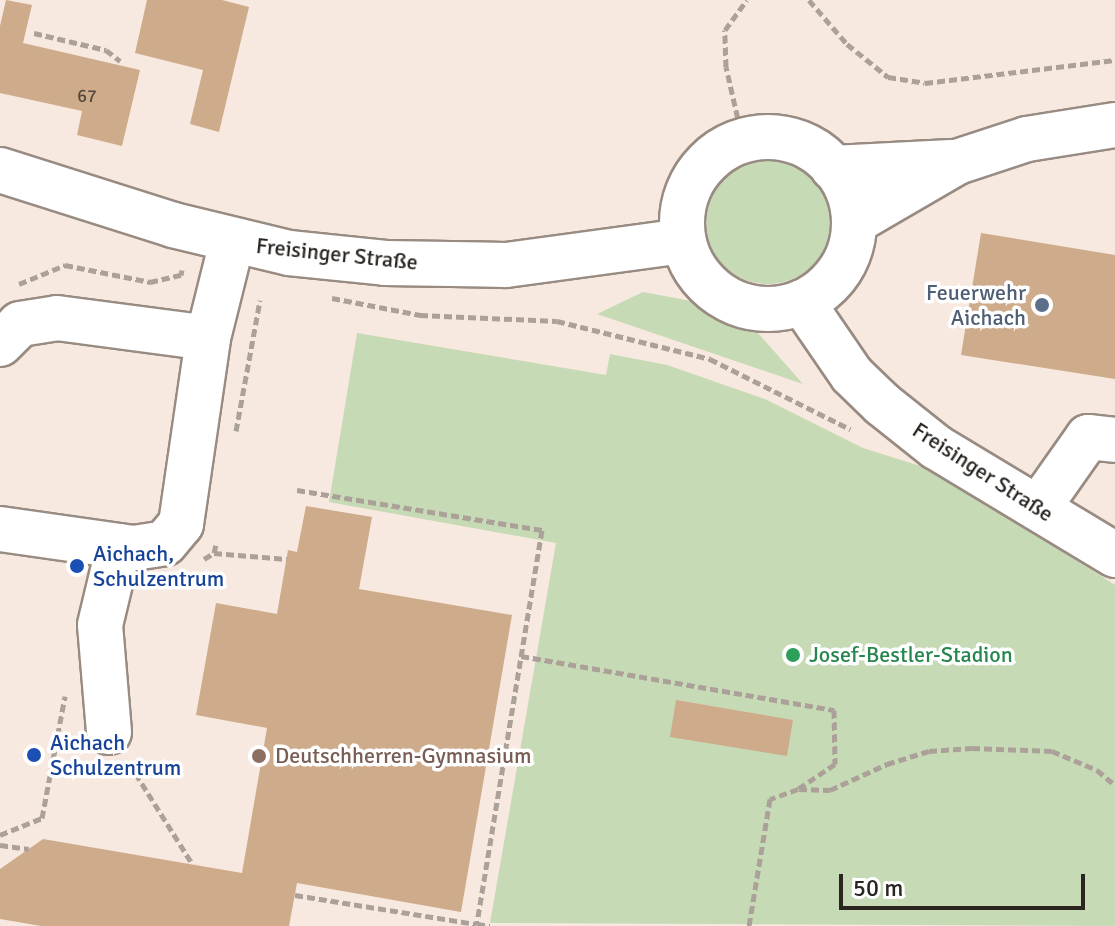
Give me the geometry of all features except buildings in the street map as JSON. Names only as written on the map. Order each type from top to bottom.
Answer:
[{"type":"main road","points":[[854,222],[957,162],[1027,139],[1115,125]]},
{"type":"main road","points":[[785,139],[818,154],[833,168],[847,189],[854,222],[841,270],[802,302],[764,309],[732,302],[697,272],[683,241],[683,208],[694,179],[716,155],[743,141],[785,139]]},
{"type":"main road","points":[[833,168],[957,162]]},
{"type":"main road","name":"Freisinger Straße","points":[[0,170],[232,242],[385,263],[506,265],[683,241]]},
{"type":"main road","points":[[0,529],[119,546],[165,543],[181,524],[208,338],[232,242]]},
{"type":"main road","name":"Freisinger Straße","points":[[802,302],[852,375],[882,404],[936,447],[1115,555]]},
{"type":"main road","points":[[0,344],[20,324],[57,318],[208,338]]},
{"type":"main road","points":[[1038,508],[1088,437],[1115,440]]},
{"type":"main road","points":[[109,732],[100,625],[119,546]]},
{"type":"path","points":[[743,141],[726,67],[725,30],[747,0]]},
{"type":"path","points":[[809,0],[847,44],[888,77],[925,83],[1115,60]]},
{"type":"path","points":[[34,33],[106,50],[120,61]]},
{"type":"path","points":[[9,292],[26,278],[65,265],[150,282],[181,275],[189,229]]},
{"type":"path","points":[[322,293],[345,304],[420,315],[557,321],[710,359],[857,433]]},
{"type":"path","points":[[297,490],[542,530],[477,924]]},
{"type":"path","points":[[214,553],[287,559]]},
{"type":"path","points":[[521,656],[834,710],[835,764],[798,789],[770,799],[749,926]]},
{"type":"path","points":[[0,835],[42,818],[67,686]]},
{"type":"path","points":[[109,732],[193,865]]},
{"type":"path","points":[[798,789],[830,790],[887,764],[929,751],[972,748],[1052,751],[1097,770],[1115,785]]},
{"type":"path","points":[[0,845],[29,849]]},
{"type":"path","points":[[295,895],[490,926]]},
{"type":"green space","points":[[768,158],[792,163],[813,176],[826,197],[831,221],[826,245],[813,266],[792,279],[768,284],[744,279],[723,266],[710,245],[705,221],[710,197],[723,176],[744,163]]},
{"type":"green space","points":[[643,292],[702,303],[758,333],[803,384],[597,314]]},
{"type":"green space","name":"Josef-Bestler-Stadion","points":[[357,333],[606,375],[610,354],[667,365],[765,399],[863,448],[936,471],[1115,585],[1115,926],[490,923],[556,543],[329,502]]},
{"type":"place","name":"Feuerwehr Aichach","points":[[1042,305]]},
{"type":"place","name":"Aichach, Schulzentrum","points":[[77,566]]},
{"type":"place","name":"Josef-Bestler-Stadion","points":[[793,655]]},
{"type":"place","name":"Aichach Schulzentrum","points":[[34,755]]},
{"type":"place","name":"Deutschherren-Gymnasium","points":[[259,756]]}]
